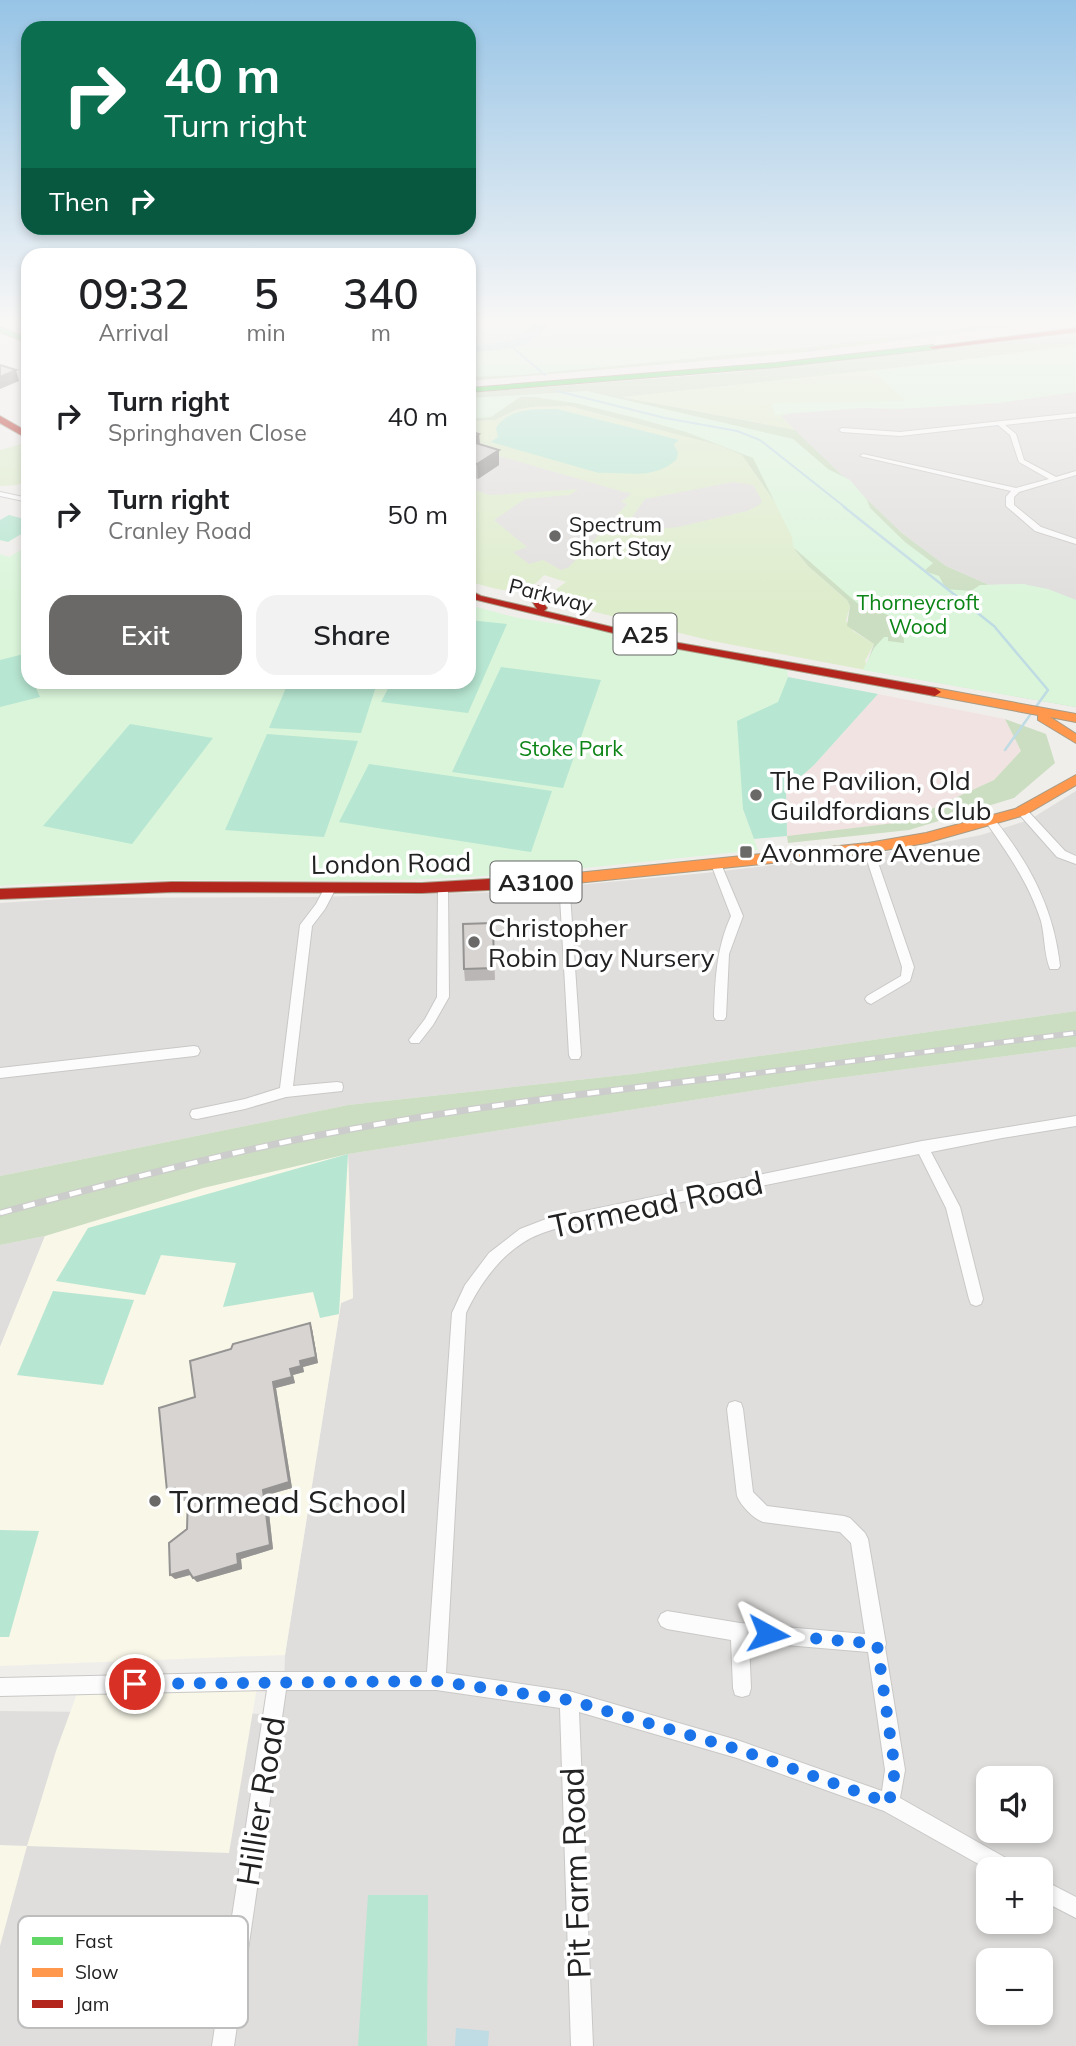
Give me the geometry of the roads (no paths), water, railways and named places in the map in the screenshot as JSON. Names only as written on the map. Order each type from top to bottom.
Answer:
[{"type":"main road","points":[[0,417],[21,427]]},
{"type":"main road","points":[[0,417],[21,431]]},
{"type":"main road","points":[[538,589],[537,601],[542,608]]},
{"type":"main road","name":"Parkway","points":[[476,592],[748,659]]},
{"type":"main road","name":"Parkway","points":[[476,597],[636,638],[979,701]]},
{"type":"main road","points":[[979,701],[1076,712]]},
{"type":"main road","name":"A25","points":[[979,701],[1076,718]]},
{"type":"main road","name":"A25","points":[[979,701],[1033,714],[1053,723],[1076,739]]},
{"type":"main road","name":"London Road","points":[[0,894],[194,887],[329,890],[500,886],[868,848],[991,822],[1022,811],[1070,782],[1076,765]]},
{"type":"street","points":[[842,430],[900,434],[1076,415]]},
{"type":"street","points":[[998,422],[1013,434],[1021,461],[1055,479]]},
{"type":"street","points":[[863,456],[1016,490],[1076,473]]},
{"type":"street","points":[[1016,490],[1010,497],[1010,506],[1021,517],[1038,529],[1076,542]]},
{"type":"street","points":[[0,494],[21,498]]},
{"type":"street","points":[[1022,811],[1061,854],[1076,860]]},
{"type":"street","points":[[991,822],[1013,849],[1036,890],[1052,942],[1054,966]]},
{"type":"street","points":[[868,848],[908,967],[906,978],[872,999]]},
{"type":"street","points":[[716,863],[737,916],[724,940],[720,1017]]},
{"type":"street","points":[[564,879],[575,1055]]},
{"type":"street","points":[[415,1040],[443,997],[443,888]]},
{"type":"street","points":[[286,1092],[306,925],[321,906],[329,890]]},
{"type":"street","points":[[0,1073],[194,1051]]},
{"type":"street","points":[[197,1114],[286,1092],[337,1087]]},
{"type":"street","name":"Tormead Road","points":[[436,1681],[459,1313],[474,1283],[495,1257],[526,1233],[583,1216],[922,1147],[1076,1121]]},
{"type":"street","points":[[922,1147],[953,1207],[976,1300]]},
{"type":"street","points":[[735,1409],[745,1496],[763,1514],[844,1524],[859,1539],[895,1770],[889,1803]]},
{"type":"street","points":[[667,1620],[740,1632],[877,1644]]},
{"type":"street","points":[[740,1632],[742,1688]]},
{"type":"street","points":[[0,1687],[278,1681],[436,1681],[569,1700],[737,1749],[889,1803],[985,1857]]},
{"type":"street","name":"Hillier Road","points":[[243,1916],[278,1681]]},
{"type":"street","name":"Pit Farm Road","points":[[569,1700],[582,2046]]},
{"type":"street","points":[[1053,1896],[1076,1908]]},
{"type":"street","name":"Hillier Road","points":[[223,2046],[226,2028]]},
{"type":"water","points":[[456,2028],[489,2031],[488,2046],[455,2046]]},
{"type":"waterway","points":[[651,414],[737,431],[760,440],[846,508]]},
{"type":"waterway","points":[[844,507],[994,626],[1048,690],[1005,750]]},
{"type":"railway","points":[[726,1077],[1076,1033]]},
{"type":"railway","points":[[0,1213],[127,1179],[298,1139],[490,1107],[740,1075]]},
{"type":"place","name":"Spectrum Short Stay","points":[[555,536]]},
{"type":"place","name":"The Pavilion, Old Guildfordians Club","points":[[756,795]]},
{"type":"place","name":"Avonmore Avenue","points":[[746,852]]},
{"type":"place","name":"Christopher Robin Day Nursery","points":[[474,942]]},
{"type":"place","name":"Tormead School","points":[[155,1501]]},
{"type":"park label","name":"Thorneycroft Wood","points":[[918,614]]},
{"type":"park label","name":"Stoke Park","points":[[571,748]]}]
